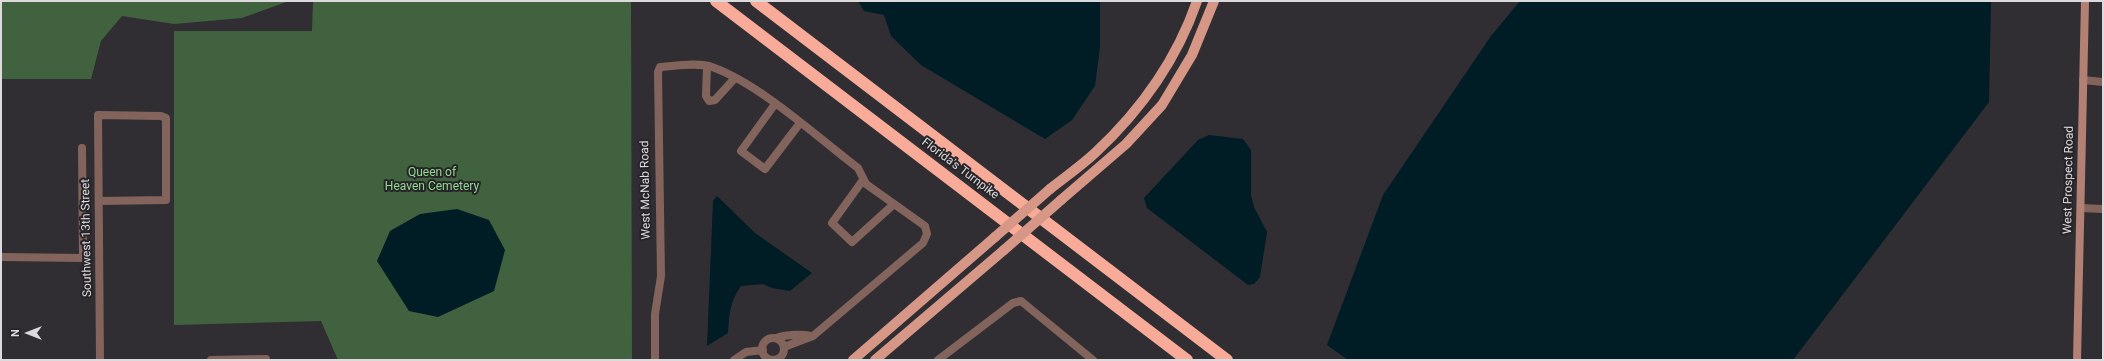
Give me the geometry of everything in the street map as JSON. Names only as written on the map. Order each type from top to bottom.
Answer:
[{"type":"highway","name":"Florida's Turnpike","points":[[716,1],[1187,360]]},
{"type":"highway","name":"Florida's Turnpike","points":[[756,1],[1227,360]]},
{"type":"main road","points":[[852,360],[1050,189],[1094,153],[1120,127],[1150,90],[1182,40],[1197,1]]},
{"type":"main road","points":[[876,359],[1126,144],[1162,105],[1192,56],[1214,1]]},
{"type":"main road","name":"West Prospect Road","points":[[2077,360],[2085,1]]},
{"type":"street","points":[[707,66],[706,96],[709,101],[716,100],[734,78]]},
{"type":"street","name":"West McNab Road","points":[[655,360],[656,314],[660,276],[658,72],[660,67],[711,66],[734,78],[775,104],[800,123],[858,168],[866,184],[925,226],[927,234],[923,243],[813,336],[780,356]]},
{"type":"street","points":[[2083,80],[2103,82]]},
{"type":"street","points":[[775,104],[741,151],[765,169],[800,123]]},
{"type":"street","name":"Southwest 13th Street","points":[[99,201],[166,200],[166,118],[161,116],[98,115],[100,360]]},
{"type":"street","points":[[1,257],[83,258],[82,148]]},
{"type":"street","points":[[863,180],[832,223],[852,242],[894,204]]},
{"type":"street","points":[[2081,208],[2103,209]]},
{"type":"street","points":[[938,360],[1013,303],[1021,301],[1093,360]]},
{"type":"street","points":[[763,350],[766,341],[786,335],[799,334],[813,336]]},
{"type":"street","points":[[763,350],[768,358],[780,356],[782,342],[776,338]]},
{"type":"street","points":[[734,360],[746,352],[763,350]]},
{"type":"street","points":[[211,360],[266,358]]},
{"type":"green space","points":[[1,1],[289,1],[242,18],[174,24],[122,16],[101,41],[91,79],[1,79]]},
{"type":"green space","name":"Queen of Heaven Cemetery","points":[[313,1],[631,1],[632,360],[338,360],[321,321],[174,325],[174,31],[312,31]]},
{"type":"water","points":[[858,1],[1100,1],[1100,47],[1095,86],[1072,120],[1045,139],[921,65],[891,36],[884,15],[864,11]]},
{"type":"water","points":[[1520,1],[1991,1],[1989,102],[1793,360],[1348,360],[1327,345],[1383,195],[1491,36]]},
{"type":"water","points":[[1209,135],[1243,139],[1251,150],[1251,195],[1254,207],[1267,232],[1260,277],[1254,284],[1248,285],[1147,208],[1144,198],[1198,140]]},
{"type":"water","points":[[717,196],[755,233],[812,273],[790,291],[772,288],[763,284],[741,286],[734,297],[728,333],[707,346],[713,201]]},
{"type":"water","points":[[457,209],[489,220],[505,250],[494,291],[438,317],[409,311],[377,261],[390,231],[420,214]]}]
